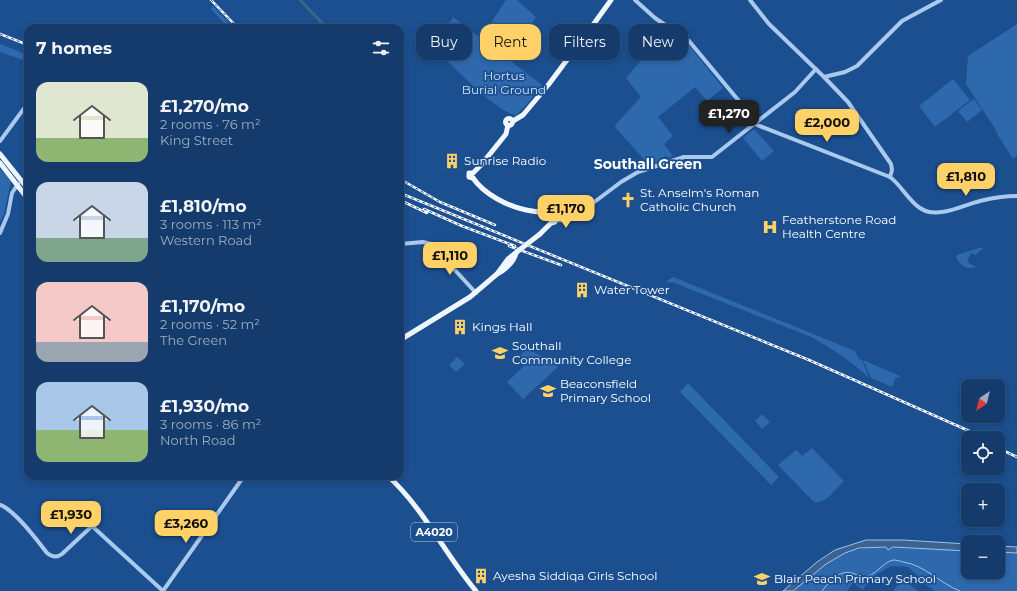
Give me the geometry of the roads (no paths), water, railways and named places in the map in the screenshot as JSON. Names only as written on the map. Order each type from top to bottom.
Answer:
[{"type":"main road","points":[[404,338],[476,293],[497,274],[508,259],[540,234],[552,220],[535,212],[502,201],[482,188],[473,175],[506,134],[508,125],[506,122],[507,119],[513,121],[523,115],[549,84],[584,37],[589,33],[610,0]]},
{"type":"main road","points":[[0,154],[24,183]]},
{"type":"main road","points":[[0,163],[24,194]]},
{"type":"main road","name":"A4020","points":[[392,480],[424,517],[458,568],[476,591]]},
{"type":"street","points":[[635,0],[655,18],[689,41],[740,101],[759,126],[890,177],[919,207],[929,211],[942,212],[980,201],[1017,196]]},
{"type":"street","points":[[750,0],[769,24],[824,77],[851,107],[889,160],[892,167],[890,177]]},
{"type":"street","points":[[824,77],[845,72],[856,66],[902,21],[941,0]]},
{"type":"street","points":[[552,220],[566,221],[572,218],[621,182],[638,172],[684,157],[694,156],[710,158],[799,88],[816,69]]},
{"type":"street","points":[[828,82],[833,74]]},
{"type":"street","points":[[0,141],[24,108]]},
{"type":"street","points":[[0,233],[8,214],[12,193],[22,180]]},
{"type":"street","points":[[404,244],[423,242],[431,244],[476,293]]},
{"type":"street","points":[[0,505],[5,507],[15,516],[47,553],[54,557],[62,554],[92,526],[163,591],[241,480]]},
{"type":"waterway","points":[[300,0],[323,24]]},
{"type":"waterway","points":[[822,591],[830,581],[839,574],[850,573],[856,574],[862,578],[867,577],[889,561],[893,560],[911,564],[925,570],[945,584],[960,591]]},
{"type":"railway","points":[[211,0],[234,24]]},
{"type":"railway","points":[[0,34],[24,43]]},
{"type":"railway","points":[[404,181],[440,202],[495,225]]},
{"type":"railway","points":[[404,195],[809,360],[969,431]]},
{"type":"railway","points":[[404,202],[427,213]]},
{"type":"railway","points":[[424,209],[462,226],[515,246]]},
{"type":"railway","points":[[509,246],[561,265]]},
{"type":"railway","points":[[1005,451],[1017,457]]},
{"type":"place","name":"Sunrise Radio","points":[[452,161]]},
{"type":"place","name":"St. Anselm's Roman Catholic Church","points":[[628,200]]},
{"type":"place","name":"Featherstone Road Health Centre","points":[[770,227]]},
{"type":"place","name":"Water Tower","points":[[582,290]]},
{"type":"place","name":"Kings Hall","points":[[460,327]]},
{"type":"place","name":"Southall Community College","points":[[500,353]]},
{"type":"place","name":"Beaconsfield Primary School","points":[[548,391]]},
{"type":"place","name":"Ayesha Siddiqa Girls School","points":[[481,576]]},
{"type":"place","name":"Blair Peach Primary School","points":[[762,579]]},
{"type":"district","name":"Southall Green","points":[[648,164]]},
{"type":"park label","name":"Hortus Burial Ground","points":[[504,83]]}]
